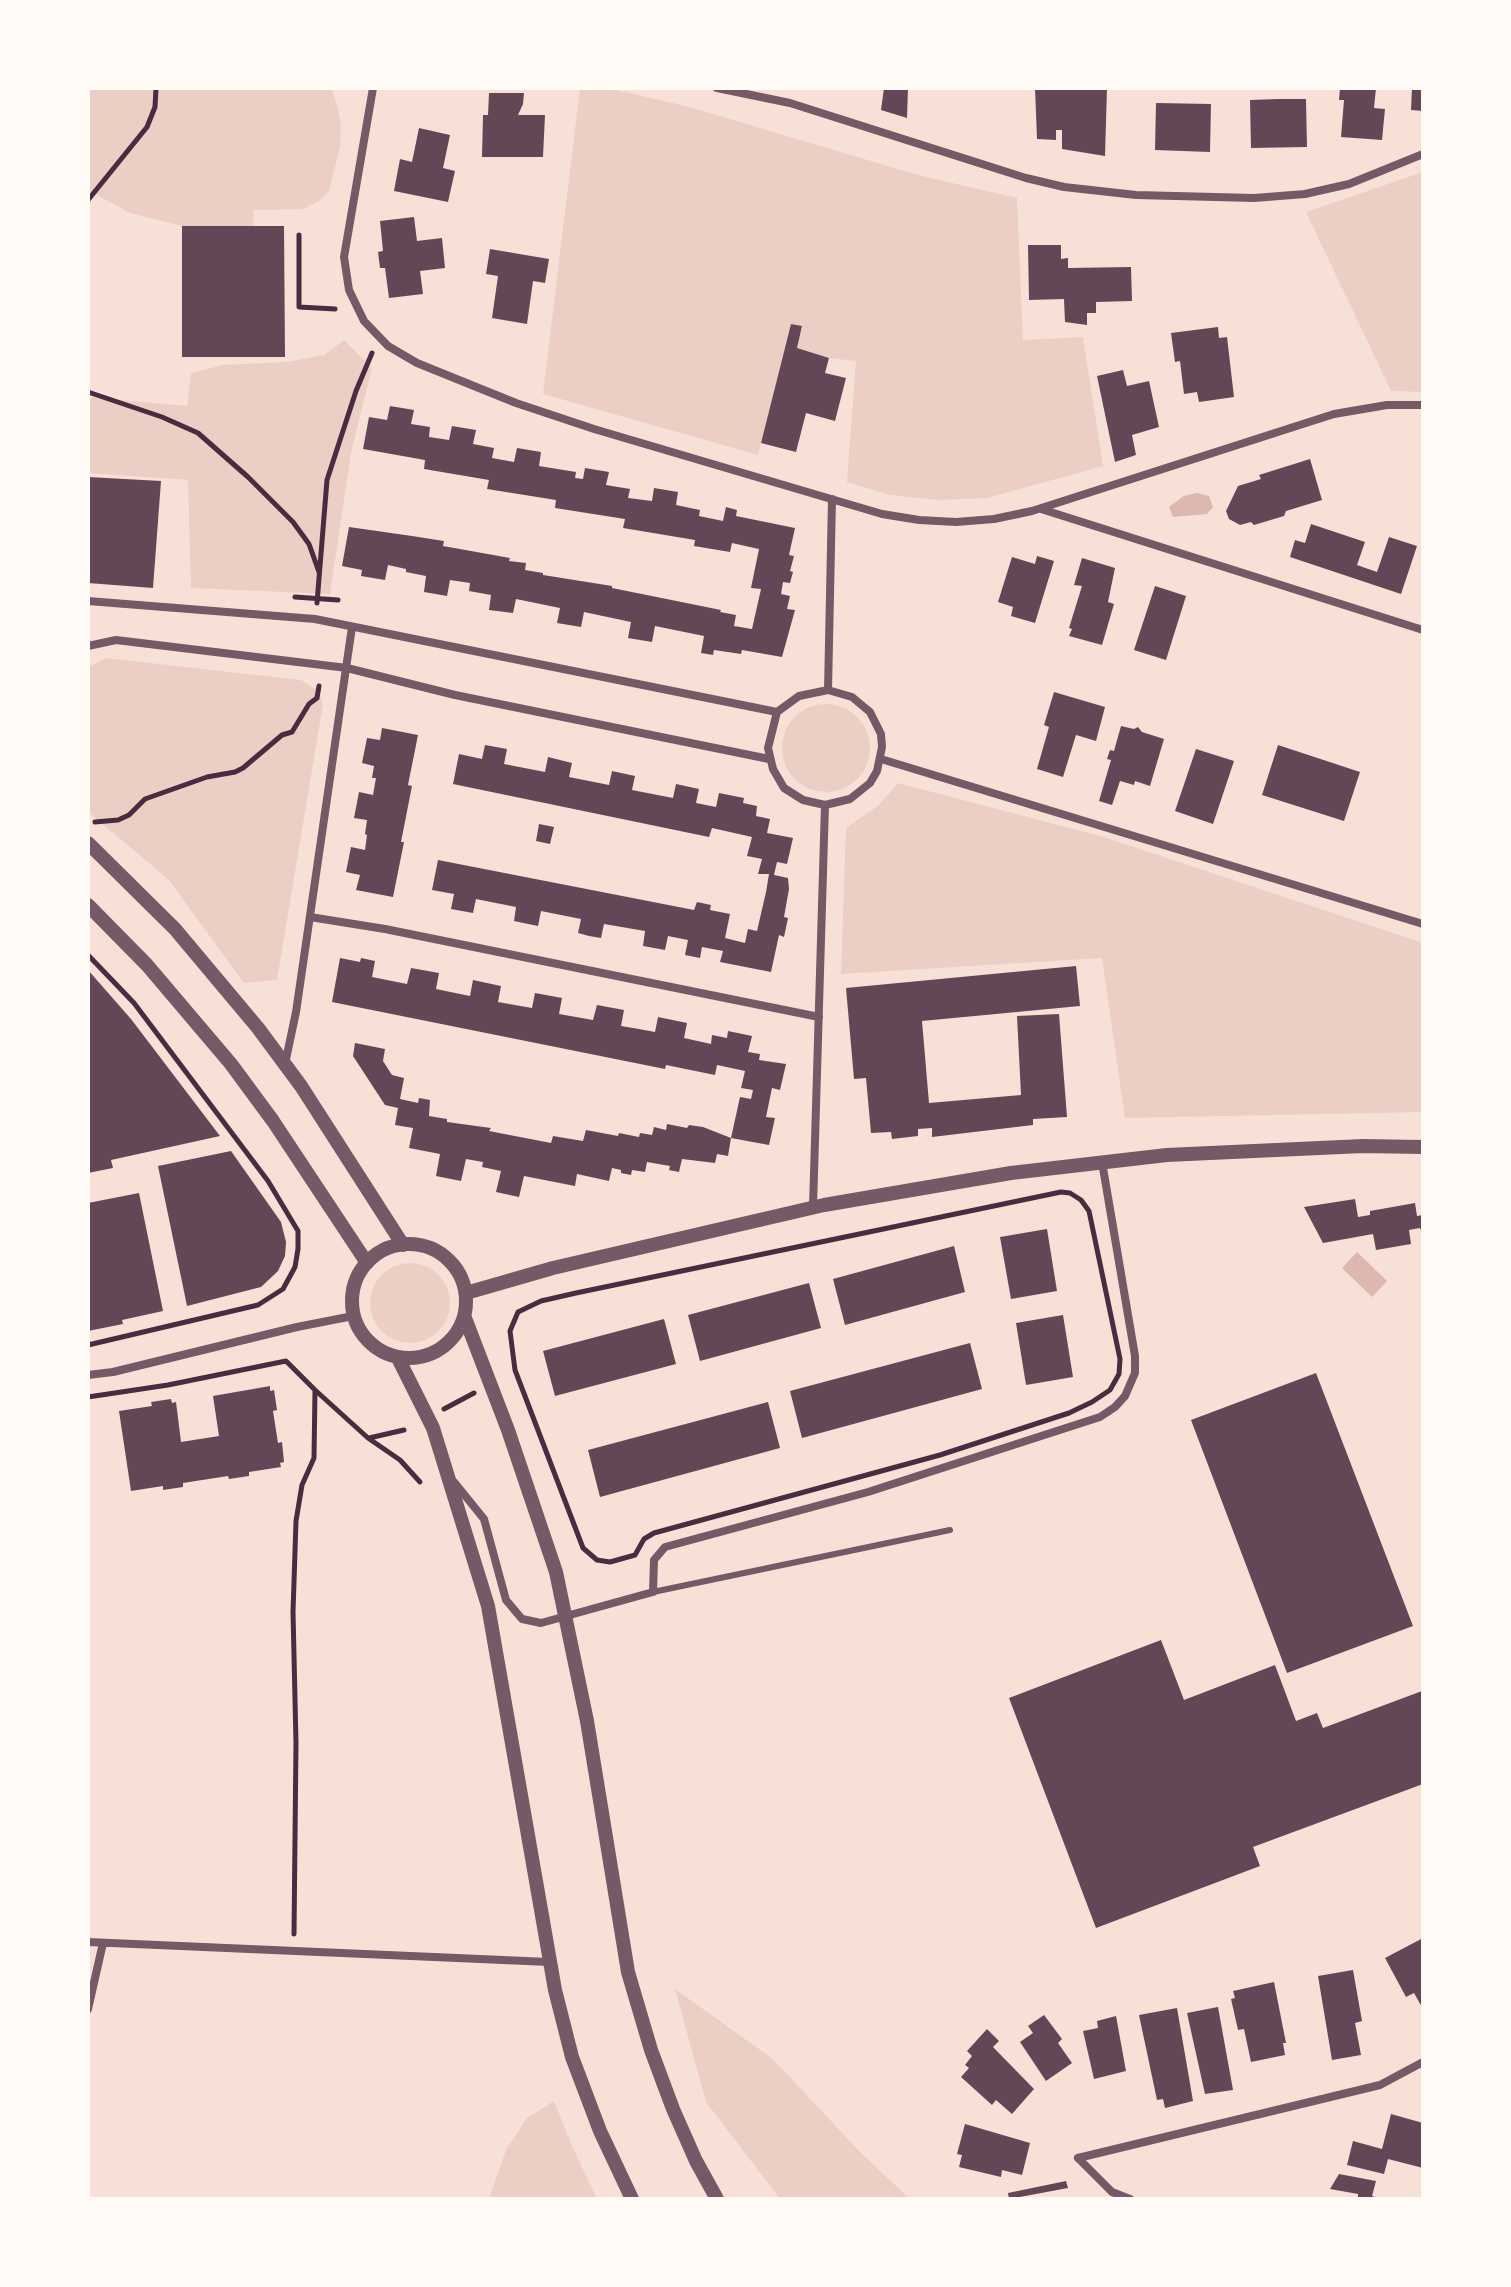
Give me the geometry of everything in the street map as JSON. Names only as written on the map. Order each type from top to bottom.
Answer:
[{"type":"street","points":[[373,88],[344,268],[349,290],[359,311],[371,330],[388,346],[417,363],[516,403],[832,499],[900,518],[938,521],[994,519],[1040,509],[1334,414],[1369,407],[1423,405]]},
{"type":"street","points":[[717,88],[790,103],[1026,178],[1064,187],[1136,195],[1254,198],[1305,194],[1349,184],[1423,154]]},
{"type":"street","points":[[828,690],[832,499]]},
{"type":"street","points":[[1040,509],[1423,630]]},
{"type":"street","points":[[88,601],[315,619],[777,712]]},
{"type":"street","points":[[285,1065],[296,1012],[352,627]]},
{"type":"street","points":[[88,646],[116,640],[347,668],[455,695],[769,759]]},
{"type":"street","points":[[828,690],[852,697],[870,712],[881,734],[881,759],[877,771],[861,792],[850,799],[825,805],[803,800],[784,788],[769,759],[769,737],[777,712],[799,696],[828,690]]},
{"type":"street","points":[[881,759],[1423,924]]},
{"type":"street","points":[[813,1207],[825,805]]},
{"type":"street","points":[[88,843],[175,929],[258,1028],[301,1086],[403,1245]]},
{"type":"street","points":[[88,905],[147,965],[231,1064],[273,1121],[367,1263]]},
{"type":"street","points":[[310,917],[385,929],[819,1017]]},
{"type":"street","points":[[466,1293],[525,1274],[813,1207],[1011,1173],[1167,1155],[1363,1146],[1423,1147]]},
{"type":"street","points":[[448,1475],[484,1519],[506,1600],[522,1619],[541,1623],[653,1592],[654,1560],[665,1547],[955,1465],[1081,1425],[1115,1407],[1131,1386],[1135,1373],[1135,1356],[1102,1162]]},
{"type":"street","points":[[403,1245],[420,1245],[447,1258],[459,1273],[466,1293],[465,1318],[458,1333],[439,1351],[422,1358],[398,1358],[377,1349],[365,1338],[353,1316],[351,1305],[358,1276],[367,1263],[390,1247],[403,1245]]},
{"type":"street","points":[[88,1375],[113,1372],[353,1316]]},
{"type":"street","points":[[465,1318],[508,1430],[556,1572],[567,1616],[628,1972],[651,2050],[673,2109],[717,2199]]},
{"type":"street","points":[[398,1358],[433,1428],[488,1606],[505,1691],[549,1962],[572,2057],[600,2131],[632,2199]]},
{"type":"street","points":[[88,1942],[549,1962]]},
{"type":"street","points":[[88,2009],[103,1943]]},
{"type":"street","points":[[1130,2199],[1112,2192],[1078,2158],[1380,2085],[1423,2062]]},
{"type":"lane","points":[[653,1592],[950,1530]]},
{"type":"path","points":[[88,200],[147,127],[155,107],[156,88]]},
{"type":"path","points":[[299,235],[299,307],[335,309]]},
{"type":"path","points":[[317,598],[327,480],[339,438],[369,360]]},
{"type":"path","points":[[88,392],[162,417],[198,433],[293,522],[309,544],[319,572]]},
{"type":"path","points":[[95,822],[118,820],[129,815],[145,799],[243,768],[282,735],[292,732],[309,704],[317,698],[319,686]]},
{"type":"path","points":[[88,955],[134,1003],[268,1181],[298,1231],[295,1267],[283,1289],[258,1305],[88,1345]]},
{"type":"path","points":[[1061,1192],[1070,1193],[1081,1200],[1089,1211],[1120,1359],[1119,1374],[1110,1390],[1069,1413],[953,1451],[672,1527],[644,1539],[635,1555],[610,1562],[597,1560],[583,1548],[515,1370],[510,1331],[518,1312],[541,1301],[576,1293],[1061,1192]]},
{"type":"path","points":[[88,1397],[168,1385],[286,1361],[368,1438],[400,1460],[420,1482]]},
{"type":"path","points":[[293,1951],[296,1893],[293,1628],[296,1521],[302,1485],[314,1458],[315,1390]]},
{"type":"path","points":[[436,1413],[475,1392]]},
{"type":"path","points":[[368,1438],[404,1430]]},
{"type":"shaded area","points":[[88,88],[331,88],[341,125],[340,147],[329,191],[319,201],[303,209],[254,210],[253,226],[182,226],[130,213],[88,190]]},
{"type":"shaded area","points":[[580,88],[607,88],[686,106],[918,175],[1017,198],[1023,340],[1083,337],[1103,466],[987,498],[939,500],[890,495],[847,482],[856,361],[829,358],[797,348],[802,326],[791,324],[758,455],[543,394]]},
{"type":"shaded area","points":[[1423,172],[1423,392],[1391,391],[1306,212]]},
{"type":"shaded area","points":[[344,340],[372,368],[351,453],[330,594],[191,588],[188,480],[88,473],[88,397],[187,406],[191,373],[223,365],[286,362],[324,355]]},
{"type":"shaded area","points":[[1197,493],[1209,496],[1213,507],[1207,514],[1173,517],[1169,507],[1184,496]]},
{"type":"shaded area","points":[[106,658],[301,680],[318,691],[323,704],[277,980],[244,983],[168,879],[88,812],[88,667]]},
{"type":"shaded area","points":[[826,704],[851,711],[863,723],[870,748],[863,773],[851,785],[826,792],[801,785],[789,773],[782,748],[789,723],[801,711]]},
{"type":"shaded area","points":[[898,783],[1104,837],[1423,943],[1423,1112],[1125,1118],[1102,958],[841,974],[846,828],[879,805]]},
{"type":"shaded area","points":[[1357,1252],[1387,1281],[1372,1297],[1342,1268]]},
{"type":"shaded area","points":[[410,1263],[425,1266],[438,1275],[447,1288],[450,1303],[447,1318],[438,1331],[425,1340],[410,1343],[395,1340],[382,1331],[373,1318],[370,1303],[373,1288],[382,1275],[395,1266]]},
{"type":"shaded area","points":[[675,1989],[773,2059],[859,2151],[910,2199],[780,2199],[706,2102]]},
{"type":"shaded area","points":[[554,2101],[597,2199],[489,2199],[506,2150],[527,2118]]},
{"type":"building","points":[[884,88],[908,88],[907,118],[881,110]]},
{"type":"building","points":[[1035,88],[1107,88],[1105,156],[1062,149],[1062,130],[1056,130],[1056,140],[1037,139]]},
{"type":"building","points":[[1340,88],[1376,88],[1374,108],[1385,109],[1382,140],[1341,137],[1344,100],[1339,100]]},
{"type":"building","points":[[1412,88],[1423,88],[1423,111],[1411,110]]},
{"type":"building","points":[[489,93],[524,93],[518,115],[545,115],[543,157],[482,157],[483,115],[488,115]]},
{"type":"building","points":[[1306,99],[1307,147],[1251,148],[1250,100]]},
{"type":"building","points":[[1156,103],[1211,104],[1210,152],[1155,150]]},
{"type":"building","points":[[419,128],[450,135],[443,168],[455,171],[448,202],[394,191],[400,159],[412,162]]},
{"type":"building","points":[[414,217],[417,241],[442,238],[445,268],[420,271],[423,294],[389,298],[385,268],[380,268],[378,252],[383,251],[380,221]]},
{"type":"building","points":[[182,226],[284,226],[285,357],[182,357]]},
{"type":"building","points":[[1028,245],[1061,245],[1061,259],[1068,258],[1068,268],[1131,267],[1132,301],[1096,302],[1096,313],[1087,313],[1087,325],[1065,322],[1064,299],[1029,300]]},
{"type":"building","points":[[490,249],[549,259],[545,283],[533,281],[527,324],[492,318],[498,276],[486,274]]},
{"type":"building","points":[[791,324],[802,326],[797,348],[829,358],[825,373],[846,378],[835,421],[806,413],[796,452],[761,443]]},
{"type":"building","points":[[1218,327],[1219,338],[1227,337],[1234,397],[1199,402],[1197,392],[1184,394],[1180,361],[1175,362],[1171,333]]},
{"type":"building","points":[[1123,370],[1127,386],[1149,381],[1159,427],[1132,435],[1136,455],[1115,462],[1097,376]]},
{"type":"building","points":[[390,406],[414,410],[411,424],[430,427],[429,437],[449,440],[452,426],[476,430],[473,444],[494,448],[492,458],[514,462],[517,448],[541,452],[539,466],[576,472],[575,478],[583,479],[585,468],[609,472],[606,485],[630,489],[628,498],[652,501],[654,488],[678,492],[676,505],[700,510],[699,516],[723,521],[726,507],[737,510],[736,516],[795,528],[789,555],[794,556],[790,571],[793,572],[790,583],[783,582],[781,594],[790,596],[787,609],[795,610],[782,657],[742,650],[741,654],[714,650],[713,655],[701,653],[704,636],[655,626],[652,642],[628,638],[631,622],[584,612],[581,627],[557,623],[560,608],[516,599],[513,613],[489,610],[491,595],[469,591],[470,583],[450,580],[447,596],[424,592],[426,576],[406,572],[406,569],[388,565],[385,580],[361,576],[362,570],[342,566],[349,527],[412,536],[444,541],[443,546],[510,558],[509,561],[526,563],[525,570],[543,575],[612,586],[721,610],[736,615],[734,626],[752,629],[761,589],[751,588],[759,549],[732,543],[730,552],[694,546],[695,540],[623,528],[625,519],[555,508],[556,500],[487,489],[489,480],[424,469],[425,460],[363,449],[369,417],[387,420]]},
{"type":"building","points":[[1310,459],[1322,500],[1254,525],[1251,522],[1240,525],[1229,519],[1226,511],[1238,486],[1261,479],[1259,475]]},
{"type":"building","points":[[88,477],[161,481],[153,588],[88,583]]},
{"type":"building","points":[[1311,524],[1365,542],[1357,565],[1377,572],[1389,537],[1417,546],[1401,594],[1290,557],[1295,540],[1305,543]]},
{"type":"building","points":[[1037,556],[1054,561],[1035,623],[1011,616],[1013,607],[998,602],[1012,557],[1035,564]]},
{"type":"building","points":[[1082,558],[1115,568],[1108,602],[1114,604],[1102,645],[1069,636],[1082,586],[1074,585]]},
{"type":"building","points":[[1155,586],[1186,596],[1166,660],[1134,650]]},
{"type":"building","points":[[1054,692],[1105,707],[1096,741],[1076,735],[1063,777],[1037,769],[1049,727],[1044,725]]},
{"type":"building","points":[[1121,726],[1138,727],[1142,732],[1164,739],[1150,786],[1135,781],[1134,785],[1120,781],[1112,805],[1099,801],[1111,760],[1107,759],[1110,750],[1114,751]]},
{"type":"building","points":[[382,728],[418,735],[408,785],[412,786],[401,842],[404,842],[393,897],[356,890],[360,875],[346,872],[351,847],[365,850],[367,820],[354,818],[359,792],[373,795],[376,778],[372,778],[374,766],[362,763],[367,738],[380,740]]},
{"type":"building","points":[[485,745],[507,749],[504,764],[545,772],[548,757],[572,763],[569,777],[609,785],[612,771],[635,776],[632,790],[673,798],[676,784],[699,789],[696,803],[716,807],[719,793],[744,798],[743,803],[757,806],[756,816],[770,819],[767,833],[793,838],[787,864],[777,862],[774,875],[788,878],[789,889],[784,937],[779,935],[771,972],[720,962],[723,951],[702,947],[700,958],[685,955],[688,940],[668,936],[665,950],[643,946],[645,931],[604,924],[601,938],[589,936],[578,933],[581,919],[541,911],[538,926],[514,921],[516,907],[476,899],[473,913],[451,909],[454,894],[432,890],[438,860],[694,910],[697,902],[711,905],[710,910],[730,914],[725,938],[745,943],[748,929],[757,931],[766,892],[769,874],[758,874],[762,859],[747,856],[752,837],[712,828],[709,837],[453,784],[459,754],[482,759]]},
{"type":"building","points":[[1278,745],[1360,772],[1344,821],[1262,795]]},
{"type":"building","points":[[1196,749],[1234,761],[1213,824],[1175,811]]},
{"type":"building","points":[[539,824],[554,827],[550,844],[536,841]]},
{"type":"building","points":[[340,958],[375,961],[372,977],[407,984],[411,968],[439,973],[436,989],[470,996],[473,980],[501,986],[498,1002],[532,1008],[535,993],[562,998],[559,1014],[593,1020],[597,1005],[624,1010],[621,1026],[655,1032],[658,1017],[687,1023],[684,1038],[711,1044],[712,1035],[727,1038],[728,1031],[752,1036],[748,1052],[760,1054],[759,1060],[786,1064],[780,1090],[772,1088],[766,1117],[775,1118],[769,1145],[731,1138],[740,1097],[751,1099],[753,1090],[741,1088],[745,1071],[717,1065],[715,1075],[666,1065],[665,1069],[332,1002]]},
{"type":"building","points":[[1076,966],[1080,1006],[922,1021],[929,1103],[1021,1095],[1017,1016],[1059,1014],[1067,1117],[1033,1119],[1033,1125],[932,1137],[932,1128],[918,1129],[918,1136],[892,1139],[891,1132],[871,1133],[866,1078],[854,1079],[846,988]]},
{"type":"building","points":[[88,970],[131,1019],[220,1136],[111,1160],[113,1168],[88,1173]]},
{"type":"building","points":[[355,1043],[385,1049],[383,1061],[392,1075],[404,1078],[400,1099],[418,1103],[419,1098],[430,1100],[429,1116],[447,1119],[447,1122],[491,1128],[489,1131],[551,1143],[553,1136],[583,1141],[586,1130],[618,1136],[619,1133],[639,1137],[640,1133],[652,1135],[654,1127],[666,1130],[667,1124],[703,1127],[731,1138],[728,1156],[717,1154],[715,1163],[682,1159],[679,1172],[669,1170],[670,1166],[647,1162],[645,1172],[632,1170],[631,1175],[612,1168],[609,1181],[577,1174],[575,1186],[524,1176],[519,1197],[496,1192],[501,1171],[482,1167],[483,1162],[466,1159],[461,1181],[436,1176],[440,1154],[409,1148],[413,1128],[395,1125],[398,1108],[385,1105],[353,1056]]},
{"type":"building","points":[[231,1151],[281,1222],[286,1242],[285,1256],[278,1271],[261,1287],[187,1306],[158,1166]]},
{"type":"building","points":[[139,1193],[163,1311],[88,1331],[88,1203]]},
{"type":"building","points":[[1355,1199],[1358,1217],[1370,1215],[1370,1211],[1415,1203],[1417,1216],[1423,1215],[1423,1236],[1420,1228],[1409,1230],[1411,1244],[1376,1250],[1373,1234],[1323,1243],[1304,1207]]},
{"type":"building","points":[[1047,1229],[1057,1291],[1011,1299],[1000,1237]]},
{"type":"building","points":[[954,1246],[965,1292],[845,1325],[833,1279]]},
{"type":"building","points":[[809,1283],[821,1328],[700,1361],[688,1315]]},
{"type":"building","points":[[1063,1315],[1073,1377],[1026,1385],[1016,1323]]},
{"type":"building","points":[[664,1319],[676,1364],[555,1396],[543,1351]]},
{"type":"building","points":[[970,1343],[982,1389],[802,1438],[790,1391]]},
{"type":"building","points":[[1316,1373],[1413,1626],[1287,1673],[1191,1420]]},
{"type":"building","points":[[270,1386],[270,1391],[274,1390],[277,1410],[273,1411],[278,1443],[282,1442],[284,1462],[280,1463],[281,1467],[249,1472],[249,1476],[183,1483],[183,1487],[163,1490],[163,1486],[131,1491],[119,1411],[152,1406],[151,1402],[171,1399],[172,1403],[176,1402],[181,1442],[219,1436],[213,1396]]},
{"type":"building","points":[[768,1402],[780,1448],[600,1497],[588,1450]]},
{"type":"building","points":[[1161,1640],[1184,1700],[1275,1665],[1296,1721],[1317,1713],[1323,1728],[1422,1691],[1423,1784],[1253,1847],[1260,1866],[1096,1928],[1009,1698]]},
{"type":"building","points":[[1423,1938],[1423,2009],[1414,1993],[1406,1997],[1385,1958]]},
{"type":"building","points":[[1353,1970],[1362,2021],[1355,2023],[1361,2055],[1332,2060],[1318,1976]]},
{"type":"building","points":[[1274,1982],[1286,2043],[1283,2043],[1285,2055],[1251,2062],[1244,2029],[1238,2030],[1231,1999],[1235,1998],[1233,1991]]},
{"type":"building","points":[[1218,2007],[1233,2090],[1205,2094],[1187,2013]]},
{"type":"building","points":[[1177,2008],[1193,2101],[1165,2108],[1163,2099],[1157,2100],[1139,2015]]},
{"type":"building","points":[[1044,2015],[1062,2039],[1058,2043],[1072,2063],[1046,2081],[1020,2042],[1033,2033],[1028,2026]]},
{"type":"building","points":[[1116,2016],[1126,2071],[1094,2079],[1083,2031],[1098,2028],[1097,2021]]},
{"type":"building","points":[[987,2029],[999,2041],[993,2047],[1034,2089],[1012,2114],[996,2100],[992,2105],[961,2077],[969,2068],[965,2065],[972,2056],[967,2051]]},
{"type":"building","points":[[1391,2114],[1423,2123],[1423,2168],[1388,2159],[1384,2174],[1347,2165],[1353,2141],[1382,2149]]},
{"type":"building","points":[[965,2124],[1030,2143],[1022,2175],[1002,2170],[1001,2177],[959,2167],[962,2155],[957,2154]]},
{"type":"building","points":[[1339,2174],[1376,2181],[1372,2196],[1381,2199],[1364,2199],[1358,2194],[1330,2189]]},
{"type":"building","points":[[1066,2181],[1068,2188],[1009,2199],[1008,2193]]}]
